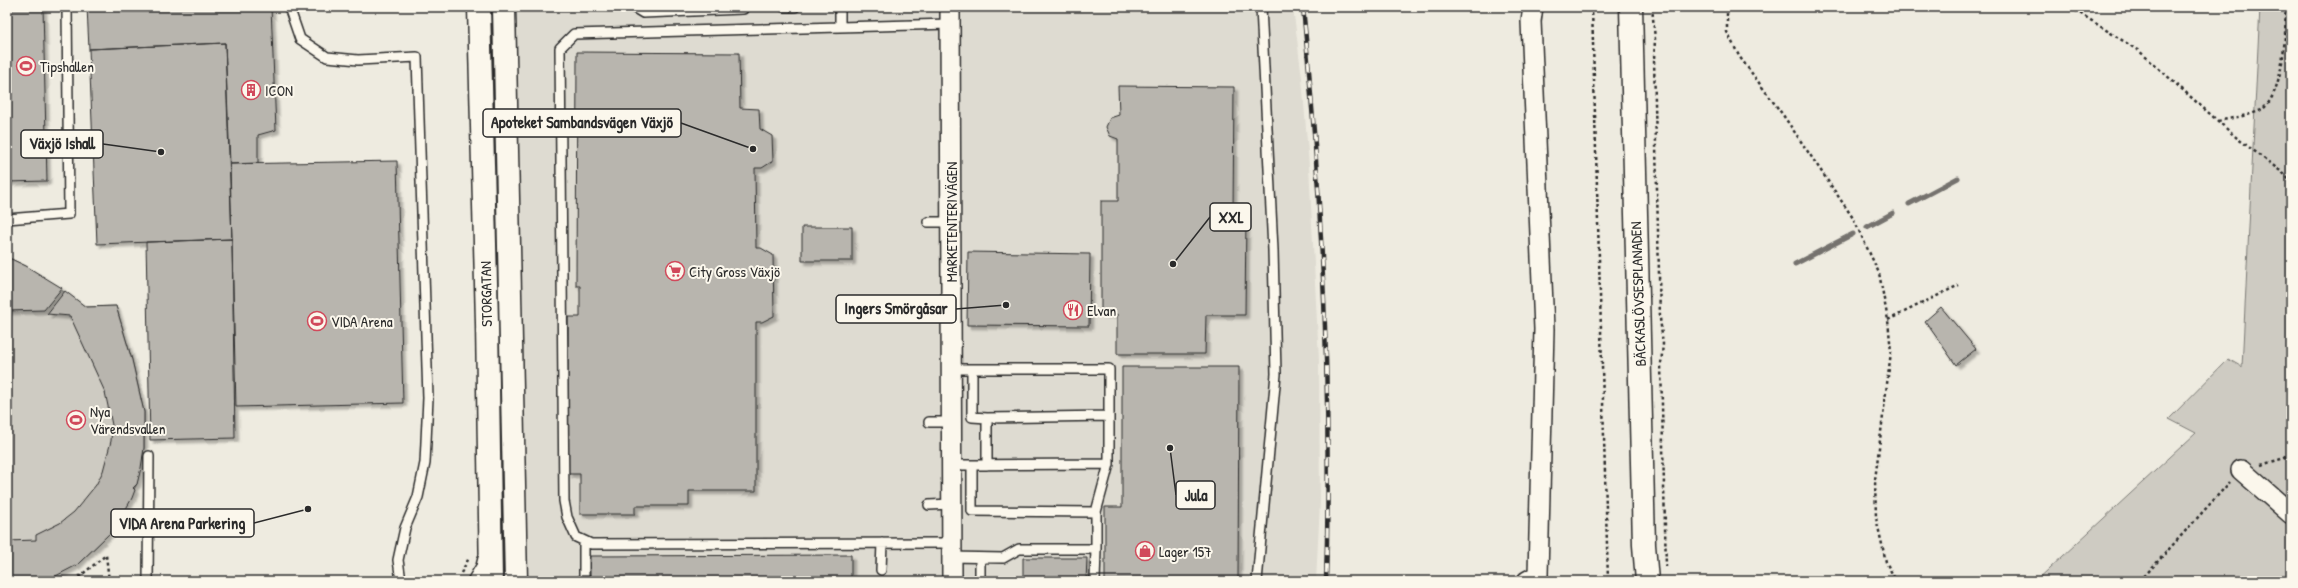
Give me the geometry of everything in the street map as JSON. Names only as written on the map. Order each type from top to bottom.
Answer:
[{"type":"main road","name":"STORGATAN","points":[[479,7],[491,581]]},
{"type":"main road","name":"STORGATAN","points":[[504,7],[516,581]]},
{"type":"main road","name":"BÄCKASLÖVSESPLANADEN","points":[[1620,7],[1633,581]]},
{"type":"main road","name":"BÄCKASLÖVSESPLANADEN","points":[[1631,7],[1644,545],[1657,577]]},
{"type":"street","points":[[1527,581],[1538,575],[1544,329],[1531,21],[1532,7]]},
{"type":"street","name":"MARKETENTERIVÄGEN","points":[[950,16],[952,581]]},
{"type":"street","points":[[2241,470],[2291,514]]},
{"type":"lane","points":[[7,219],[70,214],[67,7]]},
{"type":"lane","points":[[289,7],[300,39],[327,56],[358,60],[417,57],[428,398],[424,462],[418,498],[405,528],[398,560],[401,581]]},
{"type":"lane","points":[[633,7],[643,13],[743,9],[744,7]]},
{"type":"lane","points":[[784,7],[795,7]]},
{"type":"lane","points":[[840,7],[840,27]]},
{"type":"lane","points":[[1257,581],[1276,374],[1273,250],[1261,7]]},
{"type":"lane","points":[[950,16],[840,27],[574,34],[560,48],[564,501],[567,517],[576,537],[591,544],[882,543],[952,550],[980,558],[1003,558],[1019,549],[1096,549]]},
{"type":"lane","points":[[928,222],[951,222]]},
{"type":"lane","points":[[951,369],[1109,369],[1109,464],[1096,512],[1095,581]]},
{"type":"lane","points":[[972,369],[972,417],[1109,416]]},
{"type":"lane","points":[[987,418],[987,465]]},
{"type":"lane","points":[[929,422],[951,422]]},
{"type":"lane","points":[[148,581],[149,456]]},
{"type":"lane","points":[[951,465],[1109,464]]},
{"type":"lane","points":[[972,465],[972,511],[1096,512]]},
{"type":"lane","points":[[929,505],[951,504]]},
{"type":"lane","points":[[472,581],[481,566],[490,527]]},
{"type":"lane","points":[[584,541],[584,581]]},
{"type":"lane","points":[[881,570],[882,543]]},
{"type":"lane","points":[[980,558],[980,581]]},
{"type":"path","points":[[1592,7],[1608,581]]},
{"type":"path","points":[[1652,7],[1656,50],[1654,59],[1660,318],[1663,344],[1657,577]]},
{"type":"path","points":[[1727,7],[1727,32],[1739,56],[1783,115],[1853,218],[1879,273],[1888,320],[1891,352],[1874,480],[1876,518],[1886,562],[1896,581]]},
{"type":"path","points":[[2070,7],[2139,51],[2218,121],[2283,173],[2291,182]]},
{"type":"path","points":[[2218,121],[2261,110],[2270,98],[2281,71],[2286,46],[2285,7]]},
{"type":"path","points":[[1888,320],[1959,286]]},
{"type":"path","points":[[2140,581],[2241,470],[2291,456]]},
{"type":"path","points":[[74,581],[106,555],[109,581]]},
{"type":"shaded area","points":[[504,7],[1293,7],[1302,78],[1309,166],[1319,360],[1320,503],[1316,581],[516,581]]},
{"type":"shaded area","points":[[2260,7],[2291,7],[2291,581],[2036,581],[2196,433],[2169,419],[2228,359],[2242,367]]},
{"type":"shaded area","name":"Nya Värendsvallen","points":[[7,257],[26,266],[86,307],[116,306],[132,360],[144,412],[144,448],[137,484],[110,533],[77,565],[7,581]]},
{"type":"building","name":"Tipshallen","points":[[7,7],[43,7],[47,181],[7,182]]},
{"type":"building","name":"ICON","points":[[87,7],[271,7],[276,130],[258,135],[258,163],[230,164],[225,43],[89,49]]},
{"type":"building","points":[[225,43],[232,239],[97,244],[89,49]]},
{"type":"building","name":"City Gross Växjö","points":[[577,52],[739,53],[740,108],[759,109],[760,129],[772,136],[773,161],[762,168],[755,168],[756,248],[761,248],[773,255],[774,316],[762,322],[756,322],[756,491],[689,491],[689,506],[635,506],[635,514],[580,514],[580,474],[568,474],[568,317],[580,317],[580,286],[576,286]]},
{"type":"building","points":[[1118,86],[1234,87],[1233,214],[1246,215],[1245,315],[1206,315],[1205,354],[1117,354],[1117,314],[1101,314],[1101,201],[1118,201],[1118,139],[1110,136],[1106,127],[1110,118],[1119,115]]},
{"type":"building","name":"VIDA Arena","points":[[397,161],[403,403],[236,407],[230,164]]},
{"type":"building","points":[[802,227],[852,227],[852,261],[802,261]]},
{"type":"building","points":[[232,239],[235,438],[150,440],[146,242]]},
{"type":"building","points":[[968,252],[1090,254],[1089,326],[967,325]]},
{"type":"building","points":[[7,257],[26,266],[62,288],[44,310],[7,311]]},
{"type":"building","points":[[65,291],[86,307],[116,306],[132,360],[144,412],[144,448],[141,468],[137,484],[133,488],[135,490],[132,498],[122,516],[110,533],[77,565],[46,581],[7,581],[7,541],[36,540],[36,535],[60,523],[74,512],[96,485],[103,471],[111,441],[112,425],[105,392],[70,316],[47,314]]},
{"type":"building","points":[[1941,307],[1976,349],[1956,365],[1925,321]]},
{"type":"building","points":[[1122,367],[1239,367],[1238,581],[1105,581],[1105,507],[1122,507]]},
{"type":"building","points":[[851,555],[851,581],[590,581],[590,556]]},
{"type":"building","points":[[1023,558],[1087,558],[1086,581],[1023,581]]},
{"type":"waterway","points":[[1909,204],[1958,178]]},
{"type":"waterway","points":[[1867,227],[1893,213]]},
{"type":"waterway","points":[[1795,264],[1853,234]]},
{"type":"railway","points":[[1303,7],[1310,79],[1324,294],[1328,437],[1326,581]]},
{"type":"place","name":"Tipshallen","points":[[26,66]]},
{"type":"place","name":"ICON","points":[[251,90]]},
{"type":"place","name":"Apoteket Sambandsvägen Växjö","points":[[753,149]]},
{"type":"place","name":"Växjö Ishall","points":[[161,152]]},
{"type":"place","name":"XXL","points":[[1173,264]]},
{"type":"place","name":"City Gross Växjö","points":[[675,271]]},
{"type":"place","name":"Ingers Smörgåsar","points":[[1006,305]]},
{"type":"place","name":"Elvan","points":[[1073,310]]},
{"type":"place","name":"VIDA Arena","points":[[317,321]]},
{"type":"place","name":"Nya Värendsvallen","points":[[76,420]]},
{"type":"place","name":"Jula","points":[[1170,448]]},
{"type":"place","name":"VIDA Arena Parkering","points":[[308,509]]},
{"type":"place","name":"Lager 157","points":[[1145,551]]}]
